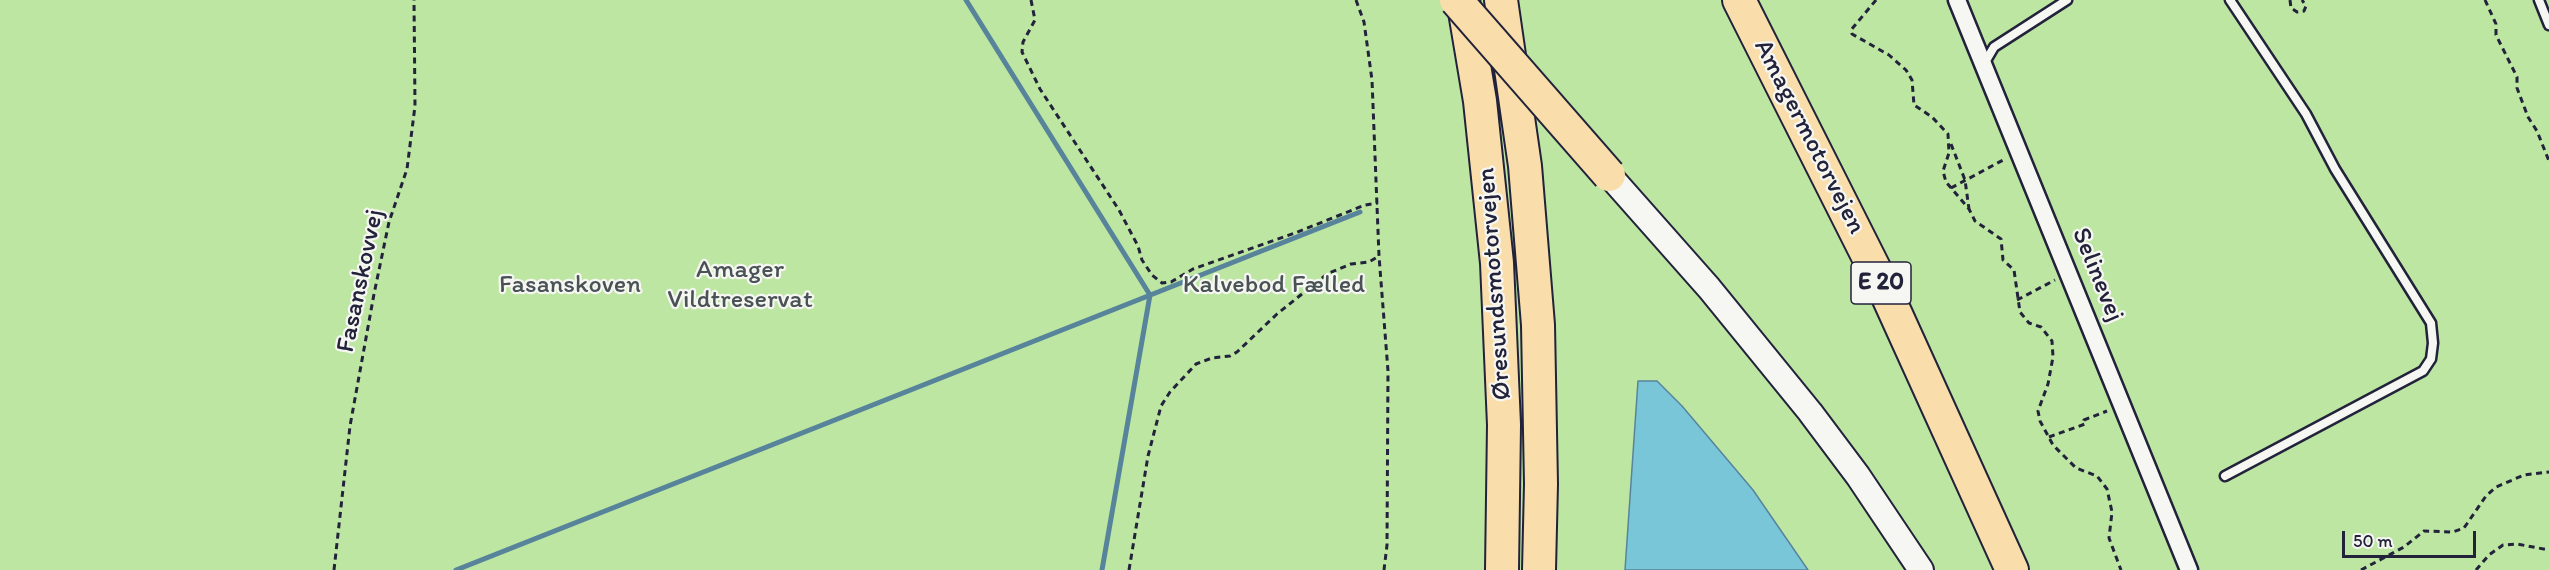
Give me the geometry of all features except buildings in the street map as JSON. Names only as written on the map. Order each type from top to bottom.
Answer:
[{"type":"highway","points":[[1456,0],[1609,175]]},
{"type":"highway","name":"Øresundsmotorvejen","points":[[1464,0],[1480,101],[1497,263],[1504,425],[1502,570]]},
{"type":"highway","name":"Øresundsmotorvejen","points":[[1501,0],[1525,166],[1536,291],[1541,405],[1539,570]]},
{"type":"highway","name":"Amagermotorvejen","points":[[1739,0],[1879,278],[2012,570]]},
{"type":"street","name":"Selinevej","points":[[1958,0],[2189,570]]},
{"type":"street","points":[[1609,175],[1708,288],[1810,412],[1858,476],[1921,570]]},
{"type":"lane","points":[[1984,64],[1994,47],[2067,0]]},
{"type":"lane","points":[[2225,476],[2423,371],[2431,359],[2433,344],[2431,323],[2335,169],[2306,114],[2230,0]]},
{"type":"lane","points":[[2539,0],[2549,25]]},
{"type":"path","name":"Fasanskovvej","points":[[334,570],[350,426],[389,222],[408,158],[415,106],[414,0]]},
{"type":"path","points":[[1031,0],[1035,20],[1023,42],[1022,52],[1040,89],[1119,210],[1138,246],[1142,260],[1152,275],[1162,283],[1171,282],[1193,268],[1295,233],[1365,205],[1378,203]]},
{"type":"path","points":[[1356,0],[1364,22],[1372,80],[1379,256],[1388,371],[1387,545],[1384,570]]},
{"type":"path","points":[[1876,0],[1855,24],[1851,30],[1852,34],[1889,55],[1906,70],[1912,80],[1914,105],[1941,125],[1948,134],[1965,180],[1969,209]]},
{"type":"path","points":[[2290,0],[2291,8],[2297,12],[2304,11],[2306,6],[2302,0]]},
{"type":"path","points":[[2485,0],[2496,24],[2496,35],[2517,77],[2517,88],[2528,117],[2537,130],[2549,160]]},
{"type":"path","points":[[1950,142],[1943,171],[1946,182],[1969,209],[1975,221],[2001,239],[2003,260],[2014,270],[2017,300],[2023,318],[2041,327],[2052,340],[2053,357],[2048,384],[2038,411],[2040,421],[2053,445],[2076,468],[2097,476],[2107,489],[2112,512],[2109,538],[2121,570]]},
{"type":"path","points":[[1951,188],[2006,159]]},
{"type":"path","points":[[1129,570],[1148,456],[1161,406],[1170,392],[1196,364],[1212,358],[1230,356],[1237,352],[1277,314],[1327,274],[1351,264],[1369,262],[1379,256]]},
{"type":"path","points":[[2017,300],[2054,281]]},
{"type":"path","points":[[2049,437],[2085,424],[2084,420],[2110,410]]},
{"type":"path","points":[[2361,570],[2404,547],[2424,531],[2453,532],[2464,528],[2486,496],[2496,487],[2524,475],[2549,472]]},
{"type":"path","points":[[2476,570],[2489,555],[2503,546],[2517,544],[2549,550]]},
{"type":"green space","name":"Kalvebod Fælled","points":[[0,0],[2549,0],[2549,570],[0,570]]},
{"type":"water","points":[[1638,381],[1657,381],[1682,406],[1753,490],[1808,570],[1625,570]]},
{"type":"waterway","points":[[966,0],[1150,295],[1102,570]]},
{"type":"waterway","points":[[456,570],[1360,212]]},
{"type":"park label","name":"Fasanskoven","points":[[570,285]]},
{"type":"park label","name":"Amager Vildtreservat","points":[[740,285]]}]
